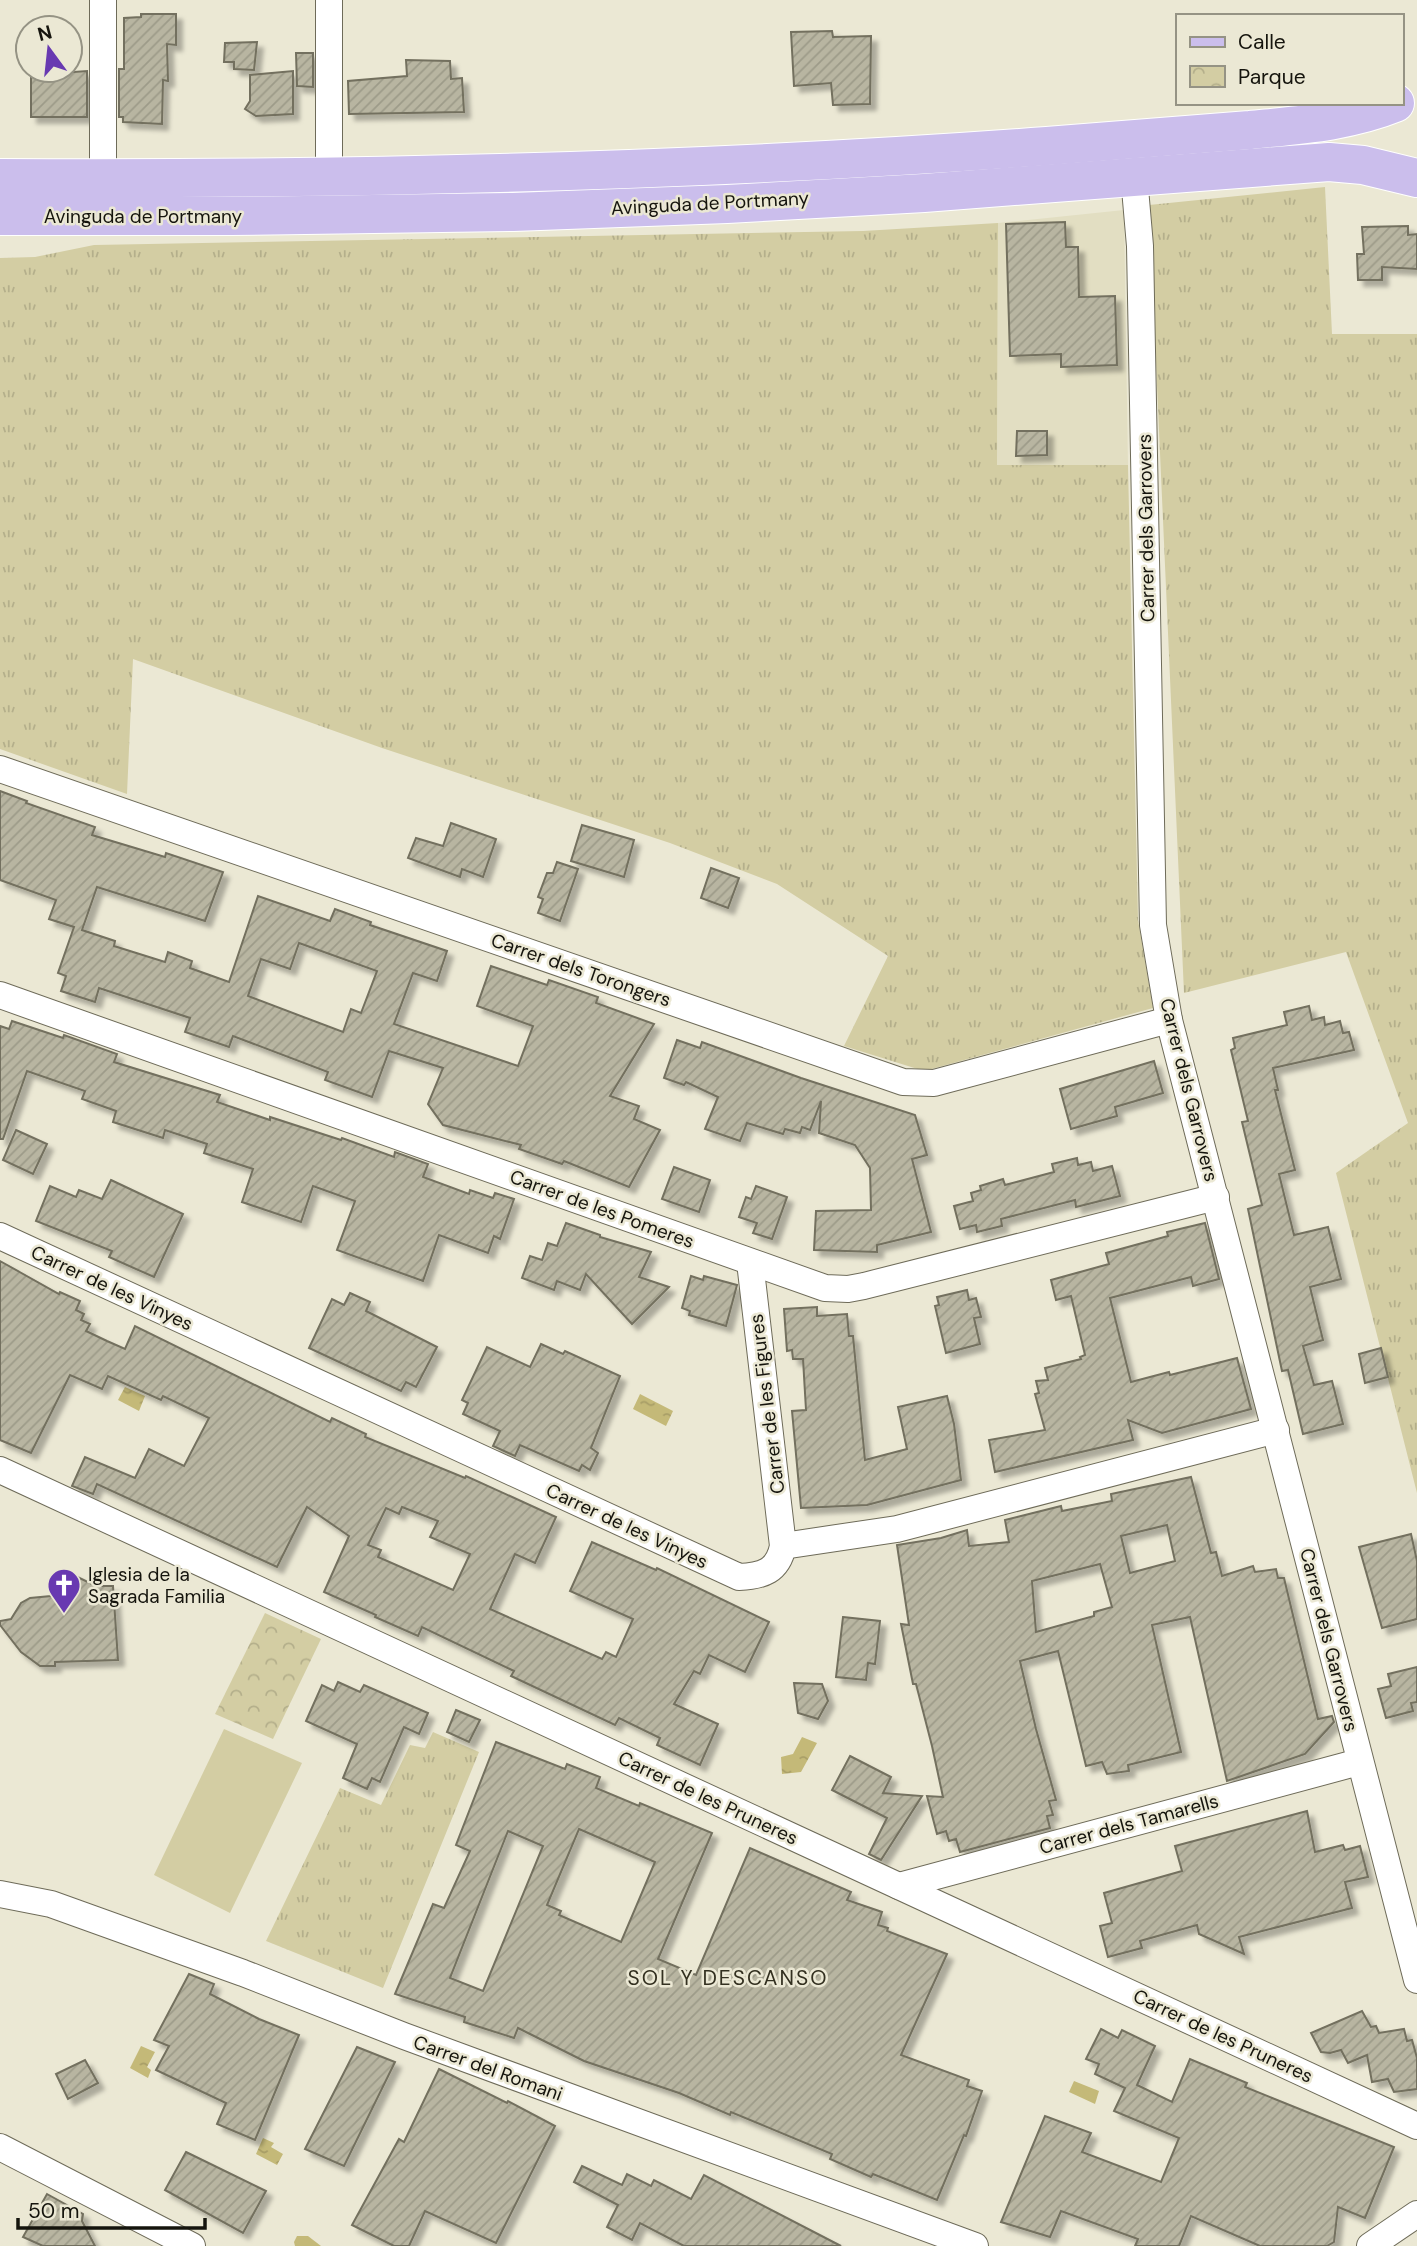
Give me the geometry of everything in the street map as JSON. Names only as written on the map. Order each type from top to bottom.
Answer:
[{"type":"main road","name":"Avinguda de Portmany","points":[[0,178],[329,178],[732,166],[962,152],[1308,124],[1339,120],[1388,105]]},
{"type":"main road","name":"Avinguda de Portmany","points":[[0,216],[230,216],[541,211],[740,203],[1329,162],[1363,165],[1417,178]]},
{"type":"street","points":[[103,0],[103,178]]},
{"type":"street","points":[[329,0],[329,178]]},
{"type":"street","name":"Carrer dels Garrovers","points":[[1133,177],[1140,246],[1153,925],[1169,1020],[1417,1980]]},
{"type":"street","name":"Carrer dels Torongers","points":[[0,769],[903,1082],[934,1083],[1169,1020]]},
{"type":"street","name":"Carrer de les Pomeres","points":[[0,995],[825,1288],[848,1289],[1216,1197]]},
{"type":"street","name":"Carrer de les Vinyes","points":[[0,1236],[739,1577],[756,1576],[773,1567],[780,1558],[783,1546]]},
{"type":"street","name":"Carrer de les Figures","points":[[750,1262],[783,1546]]},
{"type":"street","points":[[783,1546],[897,1529],[1276,1430]]},
{"type":"street","name":"Carrer de les Pruneres","points":[[0,1470],[1417,2126]]},
{"type":"street","name":"Carrer dels Tamarells","points":[[899,1886],[1359,1762]]},
{"type":"street","name":"Carrer del Romani","points":[[0,1894],[51,1904],[243,1973],[404,2036],[975,2246]]},
{"type":"street","points":[[0,2147],[192,2246]]},
{"type":"street","points":[[1370,2246],[1417,2214]]},
{"type":"shaded area","points":[[1124,210],[1128,465],[997,465],[998,223]]},
{"type":"green space","points":[[1325,187],[1332,334],[1417,334],[1417,1493],[1336,1173],[1408,1123],[1346,952],[1184,993],[1149,205]]},
{"type":"green space","points":[[998,223],[997,465],[1128,465],[1138,920],[1153,1008],[924,1071],[844,1046],[888,956],[777,884],[670,843],[382,748],[133,659],[127,794],[0,749],[0,258],[35,257],[94,245],[863,231]]},
{"type":"green space","points":[[265,1613],[321,1639],[273,1739],[215,1714]]},
{"type":"green space","points":[[224,1729],[302,1763],[230,1913],[154,1875]]},
{"type":"green space","points":[[433,1732],[479,1752],[383,1988],[266,1941],[340,1788],[381,1805],[410,1745],[425,1748]]},
{"type":"water","points":[[125,1387],[145,1396],[139,1411],[118,1400]]},
{"type":"water","points":[[640,1394],[673,1411],[666,1426],[633,1409]]},
{"type":"water","points":[[802,1737],[817,1743],[801,1772],[782,1774],[781,1757],[793,1754]]},
{"type":"water","points":[[141,2046],[155,2052],[147,2067],[151,2070],[148,2078],[130,2068]]},
{"type":"water","points":[[1074,2081],[1099,2091],[1095,2104],[1069,2092]]},
{"type":"water","points":[[263,2138],[274,2143],[271,2147],[283,2154],[277,2165],[256,2154]]},
{"type":"water","points":[[297,2236],[308,2236],[321,2246],[295,2246]]},
{"type":"building","points":[[141,14],[176,14],[176,45],[167,44],[168,81],[163,80],[162,124],[123,122],[123,117],[119,117],[119,69],[124,69],[124,18],[141,17]]},
{"type":"building","points":[[832,31],[833,37],[871,36],[870,104],[833,105],[831,83],[794,86],[791,32]]},
{"type":"building","points":[[257,42],[254,70],[234,69],[234,62],[224,62],[225,43]]},
{"type":"building","points":[[296,53],[313,53],[313,87],[297,86]]},
{"type":"building","points":[[406,60],[450,61],[451,79],[462,78],[464,112],[349,114],[348,81],[407,76]]},
{"type":"building","points":[[84,71],[87,71],[87,117],[31,117],[31,84],[84,84]]},
{"type":"building","points":[[293,71],[293,114],[256,116],[245,109],[250,101],[250,75]]},
{"type":"building","points":[[1065,222],[1066,247],[1078,247],[1079,297],[1115,296],[1117,365],[1061,367],[1061,354],[1010,356],[1006,224]]},
{"type":"building","points":[[1408,226],[1408,235],[1417,234],[1417,269],[1382,267],[1382,280],[1358,280],[1357,254],[1364,254],[1362,227]]},
{"type":"building","points":[[1017,431],[1047,431],[1047,455],[1016,456]]},
{"type":"building","points":[[0,791],[95,827],[92,835],[165,857],[166,853],[223,872],[205,921],[97,887],[82,930],[115,941],[114,946],[165,962],[168,952],[192,961],[190,968],[229,982],[258,896],[330,921],[335,909],[371,922],[370,925],[447,951],[437,981],[413,973],[394,1024],[518,1066],[533,1026],[477,1006],[491,966],[547,985],[549,980],[598,997],[596,1003],[654,1024],[610,1096],[639,1106],[634,1119],[660,1130],[629,1187],[564,1161],[562,1164],[519,1149],[521,1145],[443,1125],[428,1104],[443,1068],[389,1051],[372,1097],[325,1080],[328,1072],[233,1036],[229,1047],[185,1032],[190,1018],[99,988],[95,1002],[61,991],[66,976],[58,973],[74,927],[49,919],[56,900],[0,880]],"holes":[[[299,943],[377,971],[361,1013],[351,1009],[343,1032],[248,996],[261,959],[290,969]]]},
{"type":"building","points":[[451,823],[496,839],[483,877],[462,869],[460,877],[408,858],[416,838],[443,846]]},
{"type":"building","points":[[582,825],[634,840],[624,877],[571,861]]},
{"type":"building","points":[[557,862],[578,869],[560,921],[538,913],[543,899],[538,897],[547,873],[553,873]]},
{"type":"building","points":[[711,868],[739,878],[728,908],[701,898]]},
{"type":"building","points":[[1309,1006],[1312,1020],[1324,1017],[1325,1025],[1340,1021],[1343,1033],[1349,1032],[1354,1050],[1273,1068],[1278,1090],[1275,1090],[1295,1170],[1279,1174],[1294,1235],[1328,1227],[1341,1279],[1310,1287],[1323,1340],[1303,1346],[1314,1385],[1332,1381],[1343,1424],[1303,1434],[1288,1370],[1282,1371],[1248,1209],[1262,1205],[1242,1122],[1248,1121],[1231,1050],[1235,1048],[1233,1038],[1287,1025],[1284,1012]]},
{"type":"building","points":[[12,1021],[63,1038],[64,1035],[117,1054],[114,1062],[220,1095],[217,1102],[270,1120],[270,1117],[341,1140],[342,1138],[394,1157],[395,1152],[428,1164],[423,1177],[469,1194],[470,1190],[493,1198],[495,1193],[514,1199],[500,1239],[494,1236],[488,1253],[439,1235],[423,1281],[337,1250],[355,1201],[313,1186],[301,1222],[242,1202],[253,1169],[204,1153],[207,1144],[165,1130],[163,1138],[113,1122],[116,1111],[82,1099],[85,1091],[27,1071],[3,1139],[0,1139],[0,1026],[9,1029]]},
{"type":"building","points":[[677,1040],[700,1048],[702,1042],[915,1115],[927,1155],[912,1159],[931,1232],[877,1245],[877,1252],[814,1250],[816,1211],[871,1210],[870,1168],[855,1145],[819,1133],[821,1101],[810,1130],[802,1127],[800,1133],[785,1129],[783,1134],[747,1123],[740,1141],[705,1129],[718,1097],[686,1082],[684,1085],[664,1078]]},
{"type":"building","points":[[1154,1061],[1163,1093],[1115,1107],[1117,1116],[1071,1129],[1060,1089]]},
{"type":"building","points":[[16,1130],[47,1144],[33,1174],[3,1160]]},
{"type":"building","points":[[1077,1158],[1078,1165],[1091,1162],[1093,1171],[1112,1166],[1120,1196],[1076,1207],[1075,1200],[1001,1219],[1002,1226],[977,1232],[976,1225],[960,1229],[954,1206],[973,1201],[971,1193],[981,1190],[980,1186],[1003,1179],[1005,1185],[1054,1172],[1052,1164]]},
{"type":"building","points":[[674,1167],[710,1180],[699,1212],[662,1199]]},
{"type":"building","points":[[111,1180],[183,1214],[154,1277],[109,1257],[112,1251],[36,1221],[50,1186],[76,1197],[79,1190],[102,1199]]},
{"type":"building","points":[[756,1186],[787,1197],[772,1239],[753,1233],[757,1223],[739,1217],[746,1197],[751,1199]]},
{"type":"building","points":[[566,1223],[600,1237],[651,1252],[639,1277],[669,1287],[632,1324],[586,1274],[580,1290],[557,1281],[554,1290],[522,1278],[530,1256],[542,1260],[548,1243],[557,1246]]},
{"type":"building","points":[[1205,1223],[1219,1279],[1193,1286],[1191,1277],[1110,1298],[1131,1382],[1237,1358],[1251,1409],[1162,1433],[1128,1420],[1133,1440],[995,1472],[989,1440],[1045,1430],[1035,1394],[1039,1393],[1036,1381],[1048,1380],[1045,1368],[1081,1359],[1080,1357],[1085,1355],[1071,1296],[1056,1300],[1051,1280],[1109,1264],[1106,1253],[1168,1236],[1167,1232]]},
{"type":"building","points":[[0,1261],[59,1294],[60,1292],[80,1301],[76,1310],[84,1314],[81,1320],[90,1324],[86,1331],[107,1341],[125,1349],[135,1326],[330,1422],[332,1418],[366,1434],[365,1437],[465,1478],[466,1476],[556,1517],[535,1563],[515,1554],[490,1609],[602,1659],[606,1652],[616,1657],[633,1619],[570,1591],[592,1542],[656,1570],[657,1568],[769,1622],[745,1672],[709,1655],[700,1674],[694,1671],[674,1704],[718,1724],[700,1765],[657,1745],[660,1738],[619,1718],[615,1725],[511,1676],[514,1671],[422,1627],[418,1636],[324,1592],[349,1536],[307,1507],[277,1567],[97,1484],[93,1494],[72,1486],[85,1457],[135,1478],[149,1449],[184,1466],[209,1418],[163,1396],[161,1400],[108,1376],[102,1389],[70,1375],[31,1453],[0,1440]],"holes":[[[402,1507],[438,1521],[430,1537],[470,1554],[453,1590],[378,1557],[381,1550],[368,1545],[386,1508],[399,1514]]]},
{"type":"building","points":[[691,1276],[703,1280],[704,1276],[737,1285],[726,1326],[689,1315],[690,1311],[682,1308]]},
{"type":"building","points":[[967,1290],[969,1300],[976,1298],[981,1317],[974,1318],[980,1344],[946,1353],[935,1306],[939,1305],[937,1297]]},
{"type":"building","points":[[350,1293],[370,1302],[366,1311],[437,1347],[416,1387],[406,1382],[401,1391],[309,1348],[332,1299],[344,1305]]},
{"type":"building","points":[[817,1307],[817,1316],[847,1314],[849,1336],[853,1336],[865,1460],[907,1449],[898,1407],[947,1396],[954,1424],[961,1480],[867,1505],[801,1508],[792,1411],[806,1410],[803,1359],[793,1359],[792,1350],[787,1351],[784,1309]]},
{"type":"building","points":[[541,1344],[563,1354],[565,1351],[620,1376],[591,1448],[598,1453],[590,1470],[582,1465],[579,1471],[520,1445],[515,1456],[493,1446],[500,1431],[463,1414],[468,1403],[462,1400],[487,1347],[530,1367]]},
{"type":"building","points":[[1381,1348],[1388,1377],[1365,1383],[1359,1354]]},
{"type":"building","points":[[1191,1477],[1211,1553],[1216,1552],[1222,1576],[1253,1566],[1255,1572],[1276,1569],[1278,1578],[1284,1578],[1318,1719],[1332,1716],[1334,1722],[1305,1754],[1227,1781],[1190,1617],[1152,1625],[1181,1752],[1128,1765],[1129,1771],[1107,1774],[1102,1762],[1086,1766],[1058,1651],[1020,1661],[1056,1800],[1049,1801],[1053,1815],[1047,1816],[1050,1828],[960,1852],[956,1839],[949,1841],[946,1831],[937,1834],[927,1796],[943,1797],[916,1684],[913,1684],[901,1624],[909,1625],[897,1545],[941,1538],[967,1530],[969,1546],[1009,1542],[1005,1520],[1061,1506],[1062,1511],[1112,1501],[1111,1494]],"holes":[[[1167,1525],[1175,1561],[1130,1573],[1121,1536]],[[1100,1564],[1112,1607],[1094,1612],[1094,1616],[1036,1632],[1032,1581]]]},
{"type":"building","points":[[1411,1534],[1417,1561],[1417,1619],[1382,1628],[1359,1547]]},
{"type":"building","name":"Iglesia de la Sagrada Familia","points":[[63,1570],[96,1586],[113,1586],[118,1660],[55,1662],[55,1666],[40,1666],[21,1652],[0,1625],[0,1621],[11,1619],[21,1603],[30,1598],[51,1596]]},
{"type":"building","points":[[843,1617],[880,1621],[875,1664],[868,1663],[866,1680],[836,1677]]},
{"type":"building","points":[[1417,1667],[1417,1702],[1411,1703],[1413,1711],[1386,1718],[1378,1689],[1391,1686],[1388,1674]]},
{"type":"building","points":[[338,1682],[360,1692],[364,1685],[428,1713],[419,1734],[404,1727],[380,1782],[372,1778],[367,1789],[343,1778],[357,1744],[306,1721],[322,1685],[334,1691]]},
{"type":"building","points":[[794,1683],[822,1684],[828,1701],[818,1719],[798,1713]]},
{"type":"building","points":[[456,1710],[480,1720],[469,1742],[447,1732]]},
{"type":"building","points":[[496,1742],[565,1769],[567,1764],[600,1777],[596,1788],[712,1833],[658,1959],[696,1975],[750,1848],[851,1892],[847,1900],[882,1912],[878,1925],[888,1928],[887,1931],[947,1954],[901,2055],[969,2080],[967,2086],[982,2091],[966,2136],[964,2135],[937,2200],[873,2174],[871,2177],[830,2159],[832,2154],[731,2112],[730,2115],[679,2093],[584,2061],[518,2028],[514,2038],[464,2022],[465,2017],[395,1994],[433,1904],[444,1908],[470,1851],[456,1845]],"holes":[[[579,1829],[655,1862],[621,1942],[559,1915],[561,1911],[547,1905]],[[508,1831],[543,1846],[483,1991],[450,1978]]]},
{"type":"building","points":[[850,1756],[891,1777],[883,1793],[922,1796],[881,1860],[869,1854],[887,1818],[832,1790]]},
{"type":"building","points":[[1307,1811],[1315,1852],[1343,1845],[1345,1850],[1360,1846],[1368,1877],[1345,1882],[1352,1908],[1239,1937],[1244,1954],[1199,1934],[1197,1925],[1140,1941],[1142,1948],[1108,1957],[1100,1926],[1112,1923],[1104,1893],[1182,1871],[1175,1846]]},
{"type":"building","points":[[189,1974],[214,1984],[210,1994],[259,2019],[299,2035],[255,2140],[217,2124],[226,2103],[156,2070],[169,2046],[154,2040]]},
{"type":"building","points":[[1362,2011],[1371,2027],[1376,2026],[1379,2033],[1404,2029],[1407,2041],[1412,2040],[1417,2058],[1417,2089],[1394,2092],[1388,2079],[1372,2082],[1367,2055],[1348,2063],[1341,2050],[1321,2052],[1311,2033]]},
{"type":"building","points":[[1101,2029],[1118,2038],[1122,2030],[1155,2046],[1137,2085],[1172,2102],[1190,2059],[1247,2083],[1245,2087],[1394,2147],[1365,2218],[1338,2207],[1334,2242],[1327,2246],[1260,2246],[1191,2216],[1179,2246],[1135,2246],[1138,2239],[1061,2211],[1050,2237],[1001,2222],[1045,2116],[1091,2133],[1082,2152],[1161,2182],[1179,2138],[1114,2111],[1125,2088],[1095,2074],[1099,2064],[1086,2059]]},
{"type":"building","points":[[357,2047],[395,2062],[344,2166],[305,2149]]},
{"type":"building","points":[[85,2060],[98,2083],[68,2099],[56,2074]]},
{"type":"building","points":[[439,2069],[555,2126],[496,2243],[425,2211],[409,2246],[394,2246],[352,2225],[399,2139],[404,2142]]},
{"type":"building","points":[[186,2152],[266,2191],[243,2233],[165,2190]]},
{"type":"building","points":[[582,2166],[622,2185],[627,2174],[651,2186],[654,2180],[691,2199],[704,2175],[841,2246],[684,2246],[640,2223],[632,2240],[607,2227],[618,2205],[574,2182]]},
{"type":"building","points":[[47,2194],[83,2214],[82,2221],[95,2246],[43,2246],[23,2237]]},
{"type":"place","name":"Iglesia de la Sagrada Familia","points":[[64,1615]]},
{"type":"district","name":"SOL Y DESCANSO","points":[[728,1978]]}]
